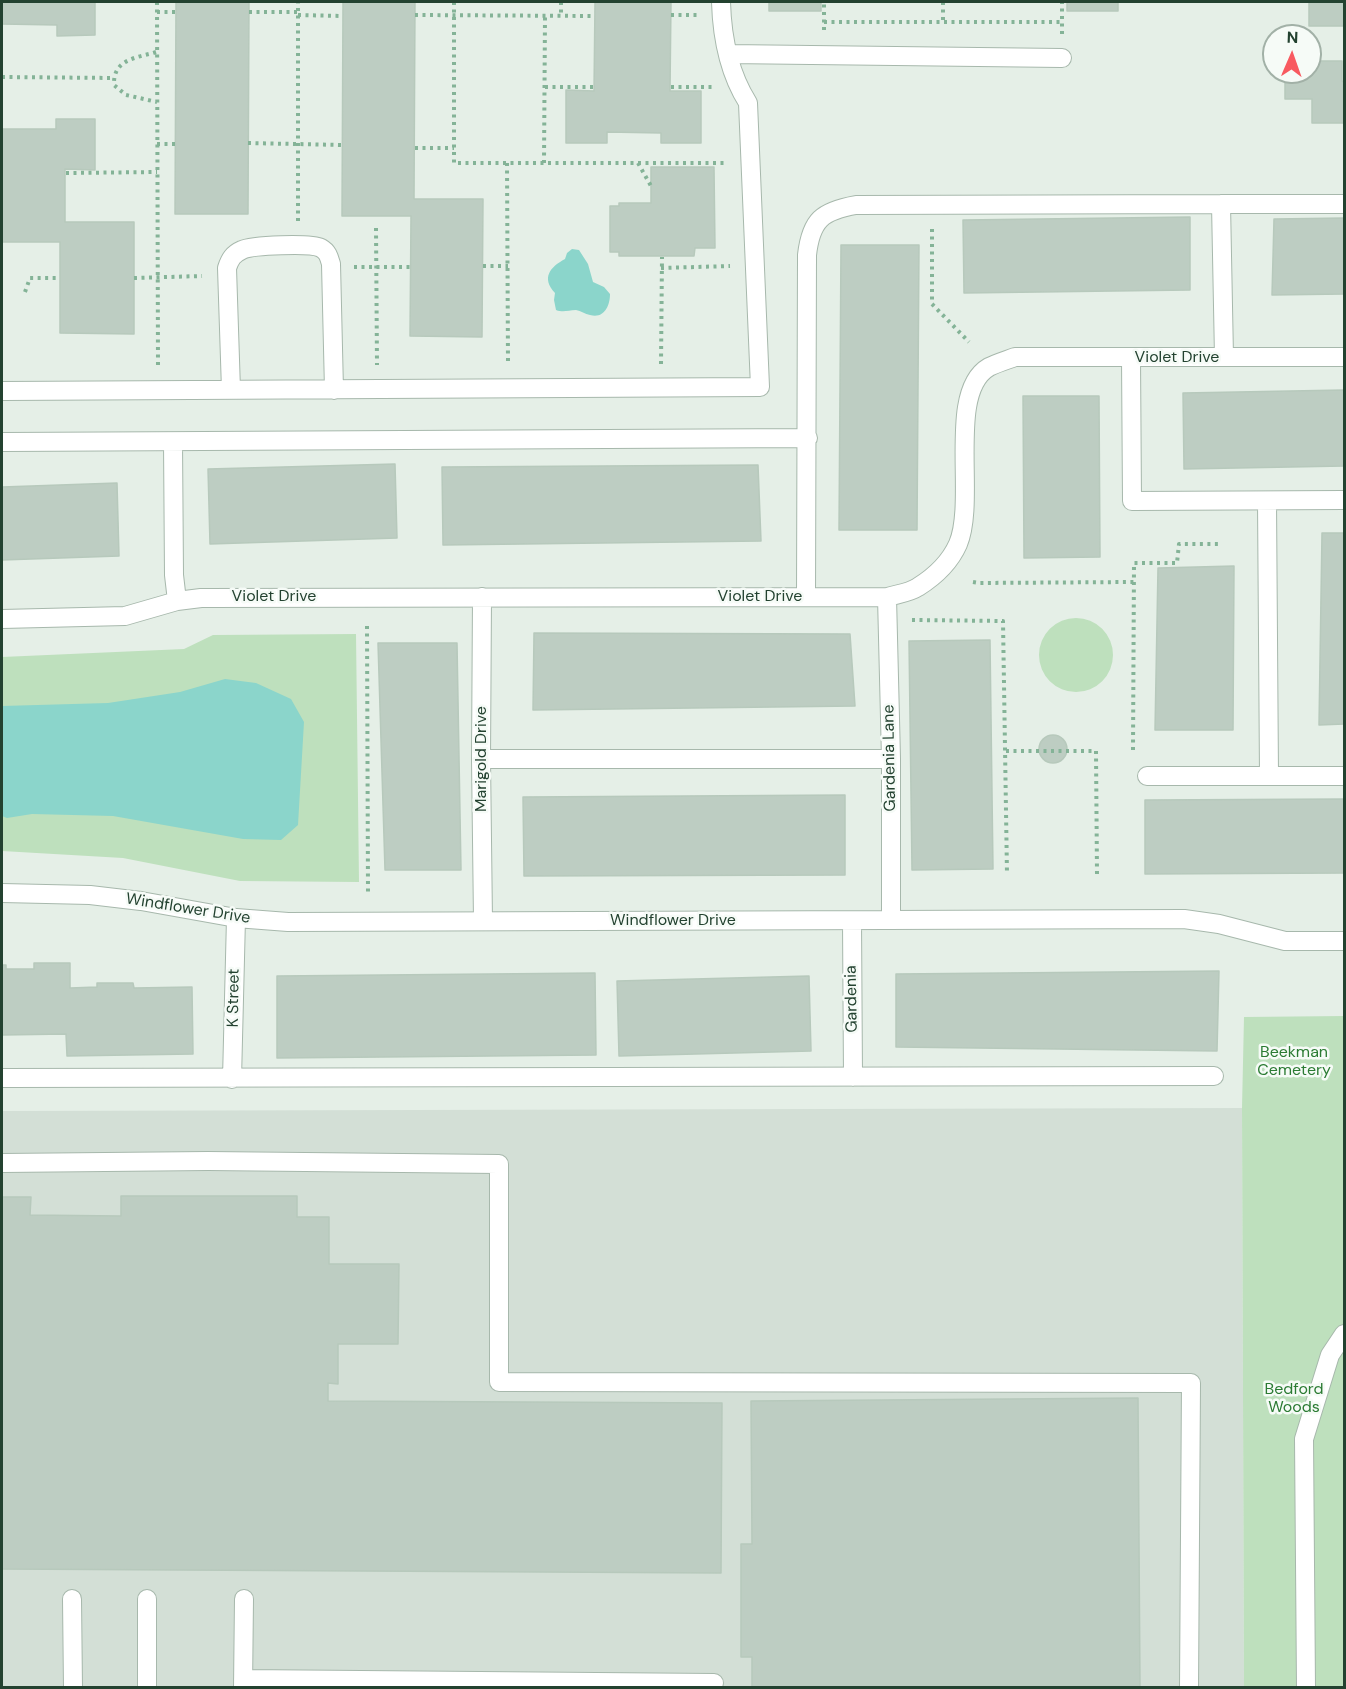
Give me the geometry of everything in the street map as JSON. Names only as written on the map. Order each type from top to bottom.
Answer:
[{"type":"street","points":[[2,391],[760,387],[748,103],[737,86],[728,54],[721,2]]},
{"type":"street","points":[[728,54],[1062,58]]},
{"type":"street","points":[[1221,204],[1224,357]]},
{"type":"street","points":[[806,597],[807,255],[809,236],[819,220],[836,209],[856,205],[1344,204]]},
{"type":"street","points":[[231,390],[227,268],[231,258],[251,247],[315,246],[328,254],[332,267],[334,390]]},
{"type":"street","name":"Violet Drive","points":[[2,619],[125,616],[177,601],[227,597],[887,597],[916,589],[944,566],[958,544],[964,524],[965,410],[972,387],[987,368],[1015,357],[1344,357]]},
{"type":"street","points":[[1131,358],[1132,501],[1344,500]]},
{"type":"street","points":[[2,442],[808,438]]},
{"type":"street","points":[[173,441],[174,575],[177,601]]},
{"type":"street","points":[[1267,501],[1269,776]]},
{"type":"street","name":"Marigold Drive","points":[[482,597],[483,921]]},
{"type":"street","name":"Gardenia Lane","points":[[887,597],[891,759],[891,919]]},
{"type":"street","points":[[481,759],[891,759]]},
{"type":"street","points":[[1147,776],[1344,776]]},
{"type":"street","name":"Windflower Drive","points":[[2,893],[90,895],[141,901],[236,918],[288,922],[1185,919],[1211,922],[1285,941],[1344,941]]},
{"type":"street","name":"K Street","points":[[232,1079],[236,918]]},
{"type":"street","name":"Gardenia","points":[[852,921],[853,1077]]},
{"type":"street","points":[[2,1078],[1214,1076]]},
{"type":"street","points":[[2,1163],[208,1161],[500,1164],[499,1382],[1191,1383],[1189,1688]]},
{"type":"street","points":[[1306,1688],[1304,1439],[1330,1355],[1344,1334]]},
{"type":"street","points":[[72,1599],[73,1688]]},
{"type":"street","points":[[147,1599],[147,1688]]},
{"type":"street","points":[[244,1599],[243,1683],[714,1683]]},
{"type":"path","points":[[157,2],[158,391]]},
{"type":"path","points":[[298,2],[298,246]]},
{"type":"path","points":[[454,2],[454,163],[750,163]]},
{"type":"path","points":[[561,2],[561,16]]},
{"type":"path","points":[[943,2],[943,22]]},
{"type":"path","points":[[1062,2],[1062,58]]},
{"type":"path","points":[[157,12],[176,12]]},
{"type":"path","points":[[249,12],[343,16]]},
{"type":"path","points":[[415,15],[595,16]]},
{"type":"path","points":[[544,163],[545,16]]},
{"type":"path","points":[[824,22],[1062,22]]},
{"type":"path","points":[[156,52],[122,63],[115,72],[114,85],[126,95],[157,102]]},
{"type":"path","points":[[2,77],[114,78]]},
{"type":"path","points":[[670,87],[737,86]]},
{"type":"path","points":[[545,87],[594,87]]},
{"type":"path","points":[[248,143],[342,145]]},
{"type":"path","points":[[157,144],[176,144]]},
{"type":"path","points":[[415,148],[454,148]]},
{"type":"path","points":[[507,163],[508,388]]},
{"type":"path","points":[[638,163],[651,186]]},
{"type":"path","points":[[66,172],[157,172]]},
{"type":"path","points":[[932,223],[932,304],[969,342]]},
{"type":"path","points":[[376,228],[377,389]]},
{"type":"path","points":[[661,388],[662,257]]},
{"type":"path","points":[[483,266],[508,266]]},
{"type":"path","points":[[661,268],[755,266]]},
{"type":"path","points":[[332,267],[411,267]]},
{"type":"path","points":[[134,278],[227,276]]},
{"type":"path","points":[[25,292],[30,278],[60,278]]},
{"type":"path","points":[[1133,750],[1134,563],[1177,563],[1179,544],[1218,544]]},
{"type":"path","points":[[973,582],[1134,582]]},
{"type":"path","points":[[906,620],[1003,621],[1007,874]]},
{"type":"path","points":[[367,626],[368,892]]},
{"type":"path","points":[[1006,751],[1096,751],[1097,874]]},
{"type":"shaded area","points":[[1242,1108],[1244,1687],[2,1687],[2,1111]]},
{"type":"green space","points":[[1076,618],[1090,621],[1102,629],[1110,641],[1113,655],[1110,669],[1102,681],[1090,689],[1076,692],[1062,689],[1050,681],[1042,669],[1039,655],[1042,641],[1050,629],[1062,621]]},
{"type":"green space","points":[[356,634],[359,882],[240,881],[123,858],[2,851],[2,657],[184,649],[213,635]]},
{"type":"green space","name":"Bedford Woods","points":[[1344,1016],[1344,1687],[1244,1687],[1242,1108],[1244,1017]]},
{"type":"water","points":[[572,249],[579,250],[588,264],[593,282],[604,287],[610,294],[607,307],[599,315],[590,315],[576,310],[556,310],[555,293],[549,282],[549,273],[565,259],[567,253]]},
{"type":"water","points":[[225,679],[256,683],[291,699],[304,722],[298,825],[281,840],[243,839],[113,816],[32,814],[7,818],[2,816],[2,706],[108,703],[180,692]]},
{"type":"building","points":[[2,2],[95,2],[95,35],[57,36],[57,25],[2,24]]},
{"type":"building","points":[[176,2],[249,2],[248,214],[175,214]]},
{"type":"building","points":[[343,2],[415,2],[414,199],[483,199],[482,337],[410,336],[411,216],[342,216]]},
{"type":"building","points":[[595,2],[671,2],[670,91],[701,91],[701,143],[661,143],[661,133],[607,132],[607,143],[566,143],[566,90],[594,91]]},
{"type":"building","points":[[769,2],[821,2],[821,11],[769,11]]},
{"type":"building","points":[[1067,2],[1118,2],[1118,11],[1067,11]]},
{"type":"building","points":[[1309,2],[1344,2],[1344,26],[1309,24]]},
{"type":"building","points":[[1322,61],[1342,61],[1344,123],[1312,123],[1312,99],[1285,99],[1285,84],[1322,84]]},
{"type":"building","points":[[56,119],[95,119],[95,170],[65,169],[65,222],[134,222],[134,334],[60,333],[60,242],[2,242],[2,129],[56,129]]},
{"type":"building","points":[[651,167],[714,167],[715,248],[695,248],[694,256],[619,256],[619,252],[610,252],[610,206],[619,206],[619,203],[651,203]]},
{"type":"building","points":[[1190,217],[1190,290],[964,293],[963,220]]},
{"type":"building","points":[[1344,218],[1344,294],[1272,295],[1274,219]]},
{"type":"building","points":[[841,245],[919,245],[917,530],[839,530]]},
{"type":"building","points":[[1344,390],[1344,466],[1184,469],[1183,393]]},
{"type":"building","points":[[1023,396],[1099,396],[1100,557],[1024,558]]},
{"type":"building","points":[[395,464],[397,538],[210,544],[208,469]]},
{"type":"building","points":[[758,465],[761,541],[443,545],[442,467]]},
{"type":"building","points":[[117,483],[119,556],[2,560],[2,487]]},
{"type":"building","points":[[1322,533],[1344,533],[1344,724],[1319,725]]},
{"type":"building","points":[[1234,566],[1233,730],[1155,730],[1158,568]]},
{"type":"building","points":[[534,633],[850,634],[855,706],[533,710]]},
{"type":"building","points":[[990,640],[993,869],[912,870],[909,641]]},
{"type":"building","points":[[378,643],[457,643],[461,870],[385,870]]},
{"type":"building","points":[[1053,735],[1063,739],[1067,749],[1063,759],[1053,763],[1043,759],[1039,749],[1043,739]]},
{"type":"building","points":[[845,795],[845,875],[524,876],[523,797]]},
{"type":"building","points":[[1344,799],[1344,873],[1145,874],[1145,800]]},
{"type":"building","points":[[34,963],[70,963],[70,988],[97,987],[97,983],[133,983],[134,988],[192,987],[193,1054],[67,1056],[66,1034],[2,1035],[2,965],[6,965],[6,969],[34,969]]},
{"type":"building","points":[[1219,971],[1217,1051],[896,1047],[896,974]]},
{"type":"building","points":[[595,973],[596,1055],[277,1058],[277,976]]},
{"type":"building","points":[[809,976],[811,1051],[619,1056],[617,981]]},
{"type":"building","points":[[121,1196],[297,1196],[297,1217],[329,1217],[329,1264],[399,1264],[398,1344],[338,1344],[338,1384],[328,1383],[328,1401],[722,1403],[721,1573],[2,1569],[2,1197],[31,1197],[30,1215],[121,1216]]},
{"type":"building","points":[[1138,1398],[1140,1688],[752,1688],[752,1657],[741,1657],[741,1544],[752,1544],[751,1401]]},
{"type":"park label","name":"Beekman Cemetery","points":[[1294,1062]]}]
